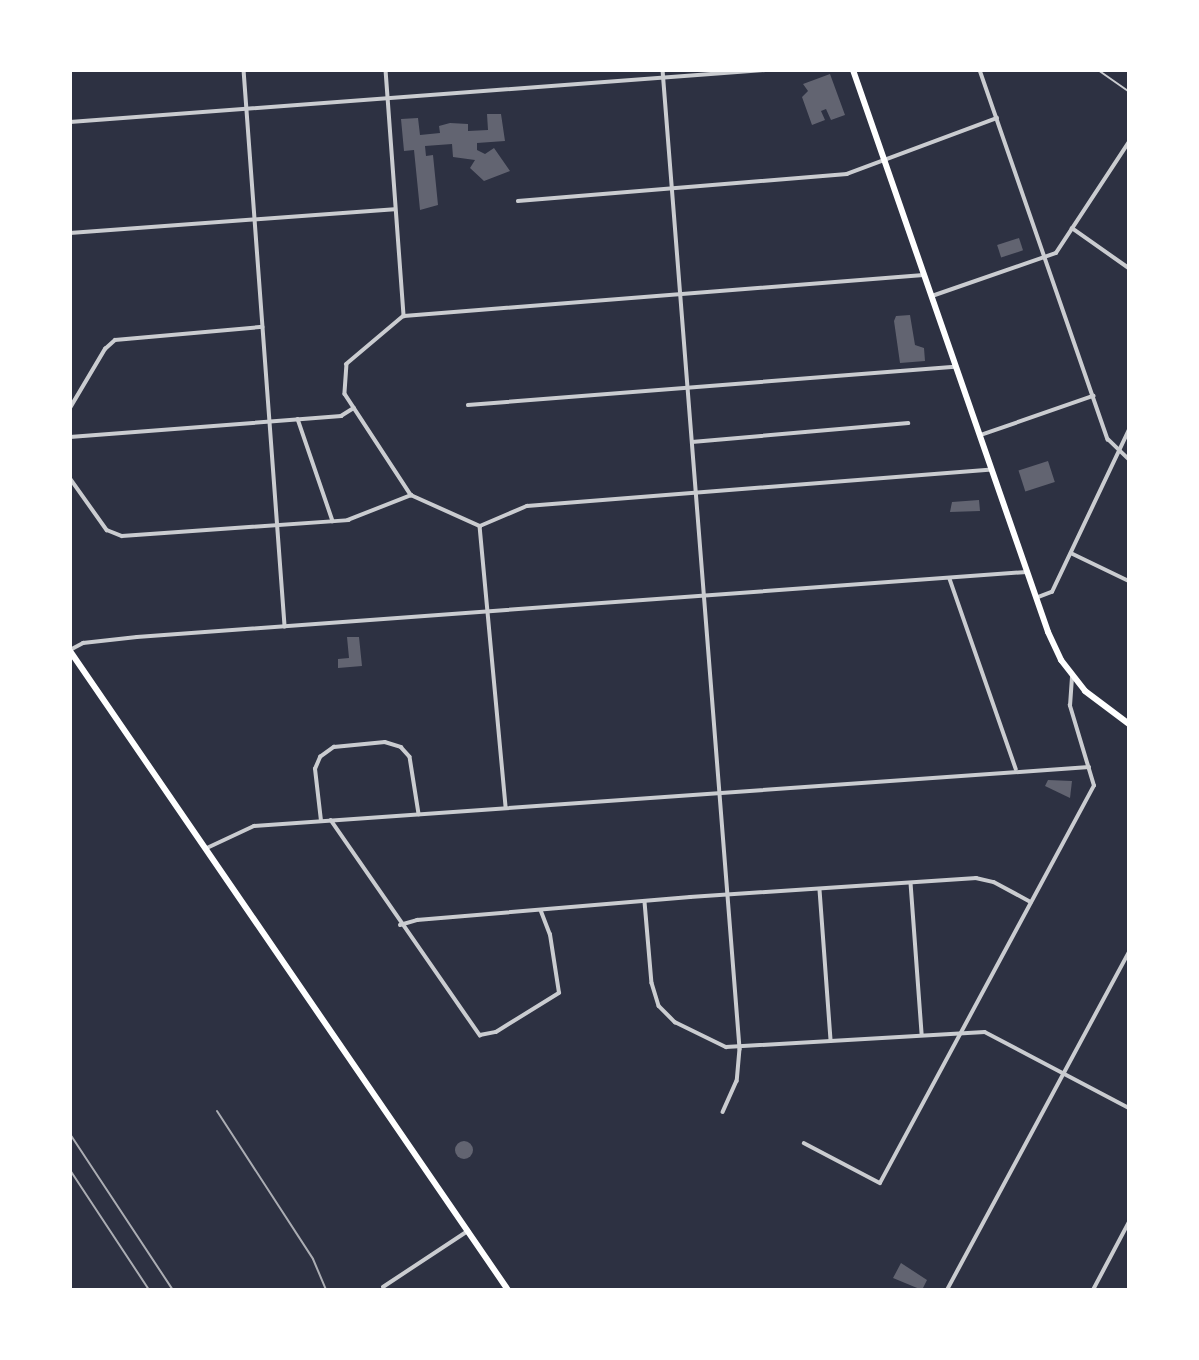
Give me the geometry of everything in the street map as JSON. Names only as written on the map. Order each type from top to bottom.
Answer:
[{"type":"main road","points":[[853,70],[1055,648],[1072,675],[1129,724]]},
{"type":"main road","points":[[70,651],[470,1230],[508,1290]]},
{"type":"street","points":[[244,70],[285,626]]},
{"type":"street","points":[[386,70],[394,209],[404,316]]},
{"type":"street","points":[[663,70],[740,1049],[737,1081],[723,1112]]},
{"type":"street","points":[[70,122],[765,70]]},
{"type":"street","points":[[980,70],[1108,439],[1129,459]]},
{"type":"street","points":[[518,201],[847,174],[997,118]]},
{"type":"street","points":[[932,296],[1056,253],[1129,142]]},
{"type":"street","points":[[70,233],[394,209]]},
{"type":"street","points":[[1072,228],[1129,268]]},
{"type":"street","points":[[925,275],[404,316],[345,367],[345,394],[411,495],[480,526],[527,506],[992,470]]},
{"type":"street","points":[[70,408],[105,349],[115,340],[262,327]]},
{"type":"street","points":[[468,405],[957,367]]},
{"type":"street","points":[[981,435],[1093,396]]},
{"type":"street","points":[[70,437],[341,416],[354,408]]},
{"type":"street","points":[[299,419],[333,521]]},
{"type":"street","points":[[692,442],[908,423]]},
{"type":"street","points":[[1036,598],[1052,592],[1129,430]]},
{"type":"street","points":[[70,478],[116,535],[348,520],[411,495]]},
{"type":"street","points":[[480,526],[506,808]]},
{"type":"street","points":[[1071,553],[1129,581]]},
{"type":"street","points":[[70,651],[83,643],[285,626],[488,615],[1027,572]]},
{"type":"street","points":[[950,578],[1016,769]]},
{"type":"street","points":[[804,1143],[880,1183],[1094,786],[1070,706],[1072,675]]},
{"type":"street","points":[[321,821],[315,769],[320,757],[334,747],[385,742],[397,744],[410,757],[419,814]]},
{"type":"street","points":[[208,848],[254,826],[1016,769],[1089,766]]},
{"type":"street","points":[[331,820],[400,926],[473,1030],[486,1036],[559,993],[550,935],[541,911]]},
{"type":"street","points":[[400,926],[416,920],[984,879],[1031,902]]},
{"type":"street","points":[[911,883],[922,1035]]},
{"type":"street","points":[[820,890],[831,1042]]},
{"type":"street","points":[[645,902],[652,983],[659,1006],[675,1022],[726,1047],[740,1049],[922,1035],[990,1033],[1129,1108]]},
{"type":"street","points":[[947,1290],[1129,953]]},
{"type":"street","points":[[1093,1290],[1129,1222]]},
{"type":"street","points":[[383,1287],[470,1230]]},
{"type":"lane","points":[[1098,70],[1129,92]]},
{"type":"building","points":[[830,74],[845,115],[831,120],[826,109],[821,111],[825,120],[812,125],[802,97],[808,91],[803,84]]},
{"type":"building","points":[[487,114],[501,114],[505,141],[477,143],[477,150],[485,154],[494,148],[510,171],[484,181],[470,168],[475,160],[453,157],[452,144],[425,146],[426,156],[433,155],[438,205],[420,210],[414,150],[404,151],[401,119],[418,118],[420,135],[440,133],[439,126],[450,123],[468,124],[468,131],[488,130]]},
{"type":"building","points":[[1019,238],[1023,250],[1001,257],[997,245]]},
{"type":"building","points":[[910,315],[915,345],[924,348],[925,361],[900,363],[894,321],[896,316]]},
{"type":"building","points":[[1048,461],[1055,482],[1025,492],[1019,471]]},
{"type":"building","points":[[979,500],[980,511],[950,512],[952,502]]},
{"type":"building","points":[[347,637],[359,637],[362,666],[338,668],[338,659],[349,658]]},
{"type":"building","points":[[1048,780],[1072,781],[1070,798],[1045,786]]},
{"type":"building","points":[[460,1141],[468,1141],[473,1150],[471,1157],[460,1159],[455,1154],[455,1146]]},
{"type":"building","points":[[901,1263],[927,1280],[922,1290],[893,1278]]},
{"type":"railway","points":[[217,1111],[313,1259],[326,1290]]},
{"type":"railway","points":[[70,1134],[173,1290]]},
{"type":"railway","points":[[70,1170],[149,1290]]}]
